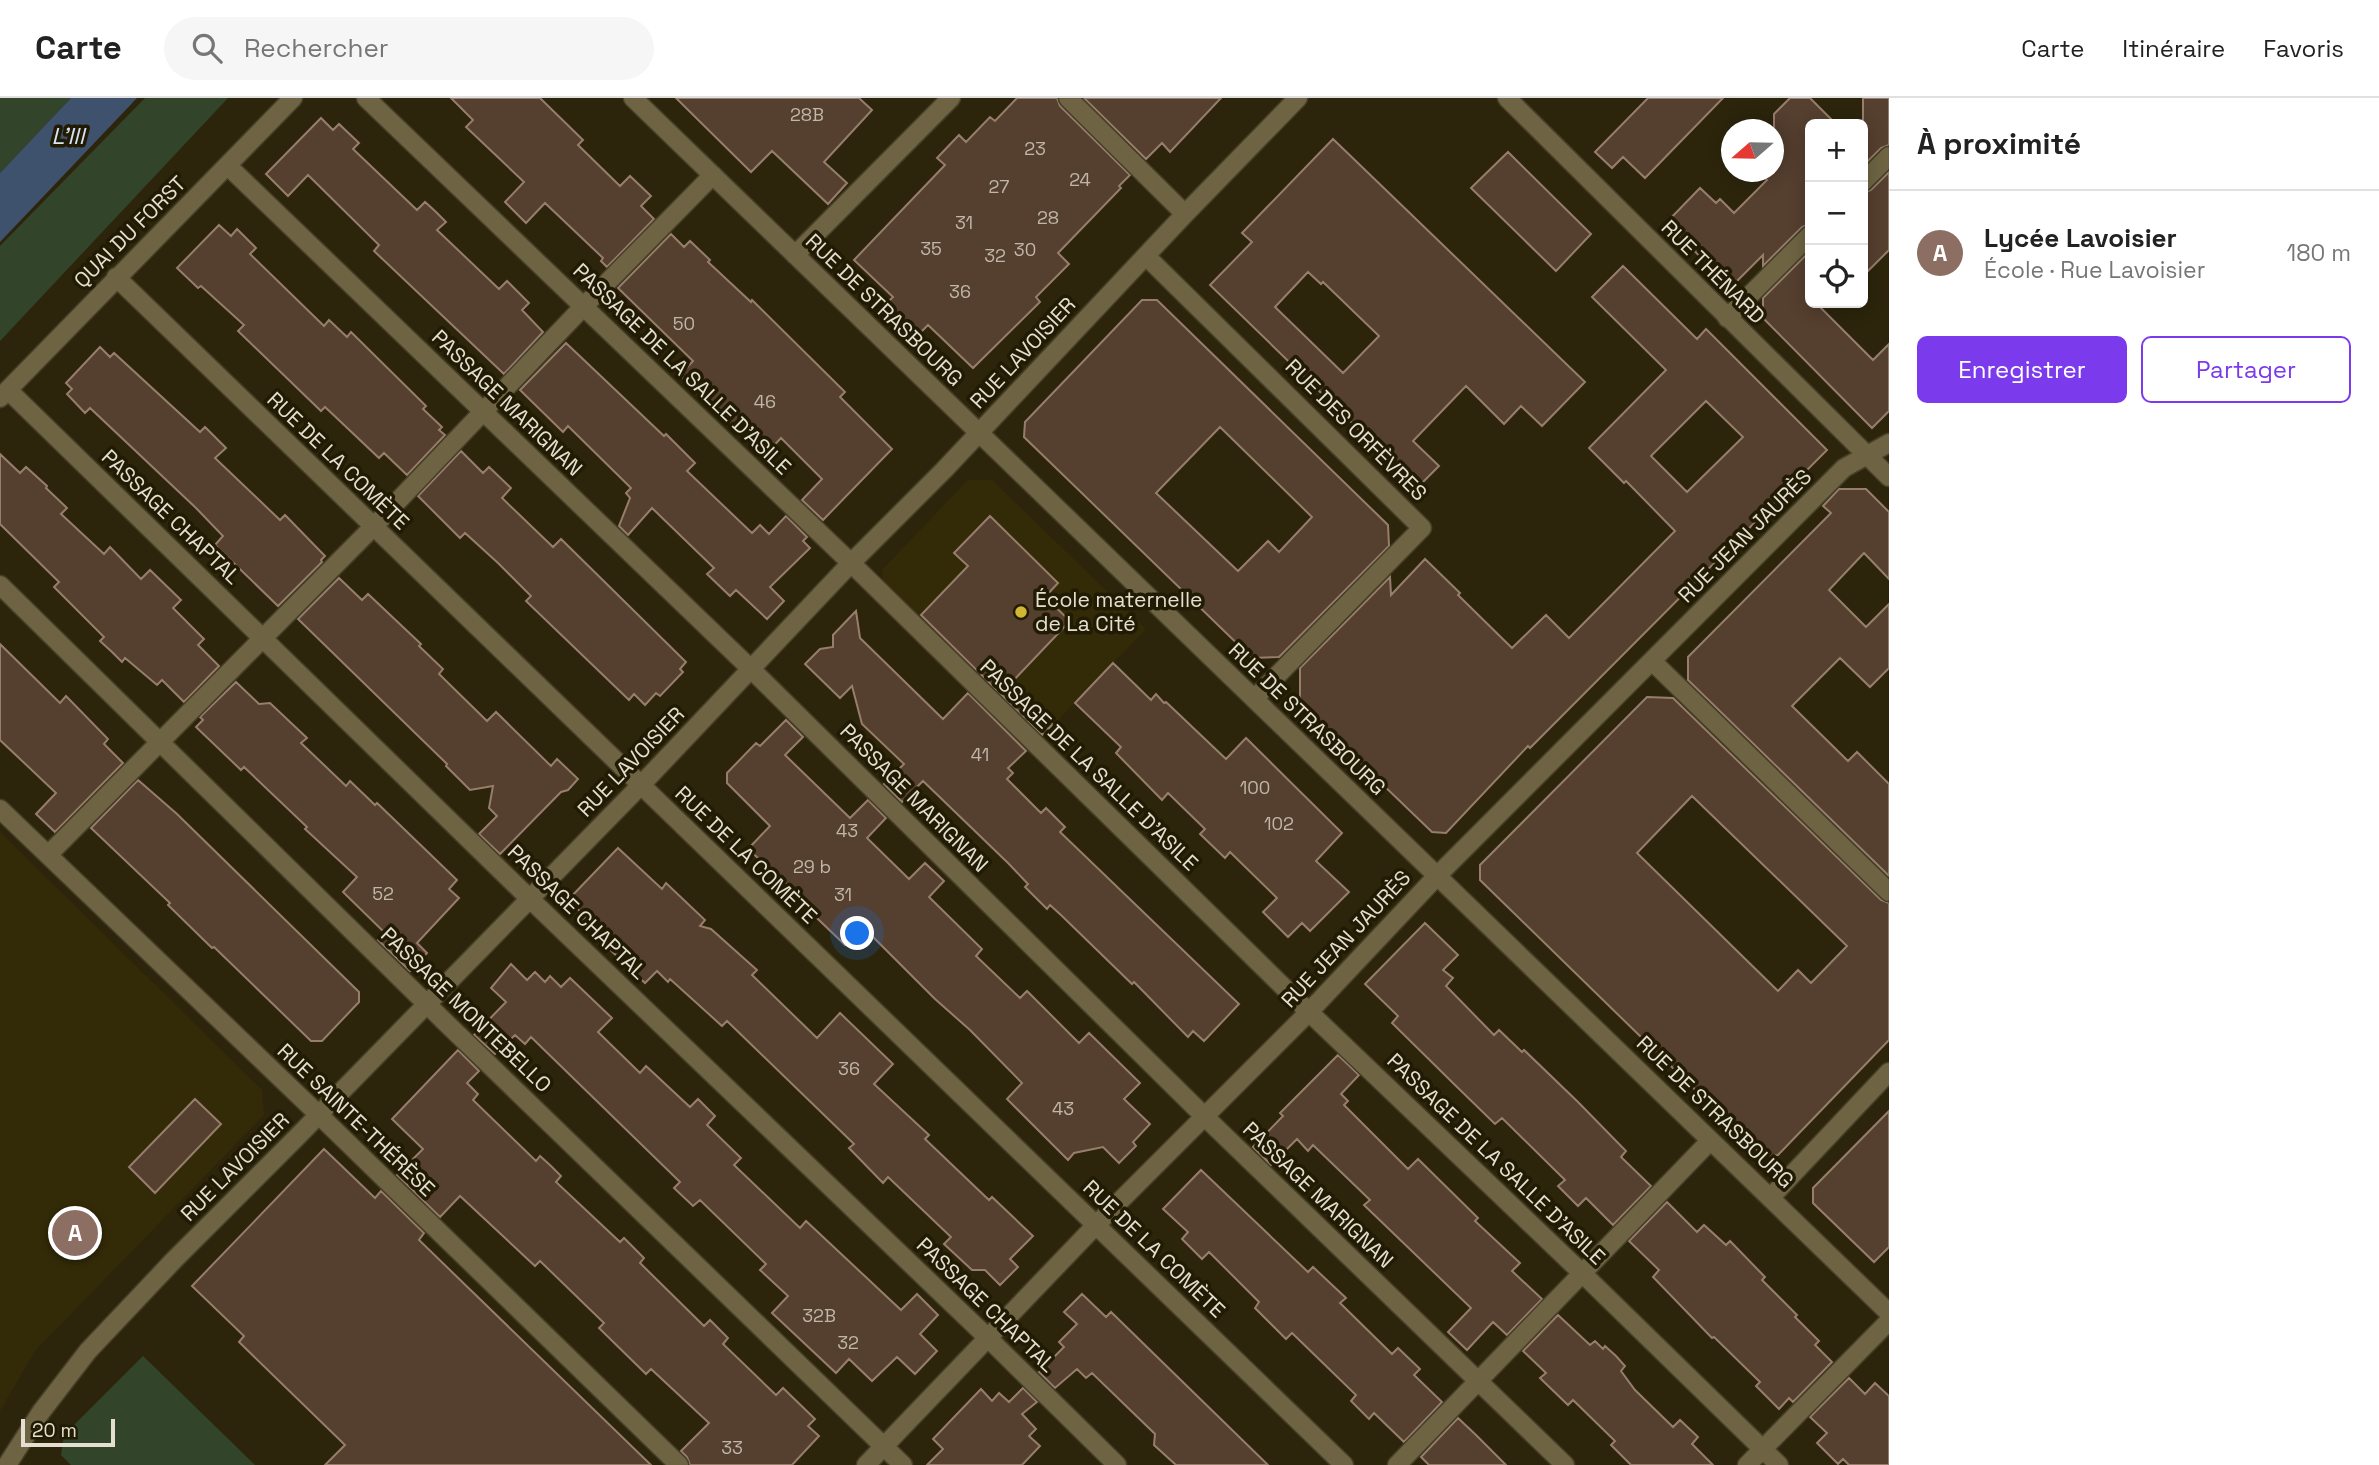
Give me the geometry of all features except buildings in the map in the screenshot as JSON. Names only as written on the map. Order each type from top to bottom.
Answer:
[{"type":"street","name":"QUAI DU FORST","points":[[4,394],[293,98]]},
{"type":"street","name":"PASSAGE DE LA SALLE D'ASILE","points":[[366,98],[851,563],[1309,1012],[1779,1465]]},
{"type":"street","name":"RUE DE STRASBOURG","points":[[633,98],[1889,1313]]},
{"type":"street","points":[[795,255],[951,98]]},
{"type":"street","points":[[1068,98],[1185,214]]},
{"type":"street","name":"RUE LAVOISIER","points":[[9,1464],[41,1412],[88,1351],[641,785],[1298,98]]},
{"type":"street","name":"RUE THÉNARD","points":[[1507,98],[1889,477]]},
{"type":"street","points":[[1868,177],[1889,156]]},
{"type":"street","name":"PASSAGE MARIGNAN","points":[[228,166],[751,669],[1204,1116],[1565,1465]]},
{"type":"street","points":[[48,855],[374,526],[713,175]]},
{"type":"street","points":[[1727,318],[1805,240]]},
{"type":"street","name":"RUE DES ORFÈVRES","points":[[1146,256],[1422,528],[1254,699]]},
{"type":"street","name":"RUE DE LA COMÈTE","points":[[116,277],[1344,1465]]},
{"type":"street","name":"PASSAGE CHAPTAL","points":[[4,394],[263,638],[1117,1465]]},
{"type":"street","name":"RUE JEAN JAURÈS","points":[[866,1465],[1096,1225],[1309,1012],[1437,876],[1844,468],[1889,443]]},
{"type":"street","name":"PASSAGE MONTEBELLO","points":[[0,585],[159,743],[903,1465]]},
{"type":"street","points":[[1652,661],[1889,892]]},
{"type":"street","name":"RUE SAINTE-THÉRÈSE","points":[[0,809],[679,1465]]},
{"type":"street","points":[[1771,1197],[1889,1072]]},
{"type":"street","points":[[1397,1465],[1710,1141]]},
{"type":"street","points":[[1747,1465],[1889,1321]]},
{"type":"shaded area","name":"École maternelle de La Cité","points":[[968,480],[992,480],[1146,629],[1041,738],[883,583],[882,570]]},
{"type":"shaded area","points":[[0,832],[262,1090],[264,1115],[35,1351],[0,1411]]},
{"type":"green space","points":[[0,98],[71,98],[0,173]]},
{"type":"green space","points":[[145,98],[228,98],[0,341],[0,246]]},
{"type":"green space","points":[[143,1356],[255,1465],[71,1465],[61,1455],[64,1435]]},
{"type":"water","name":"L'Ill","points":[[71,98],[137,98],[0,242],[0,173]]},
{"type":"place","name":"École maternelle de La Cité","points":[[1021,612]]},
{"type":"place","name":"Lycée Lavoisier","points":[[75,1233]]}]
